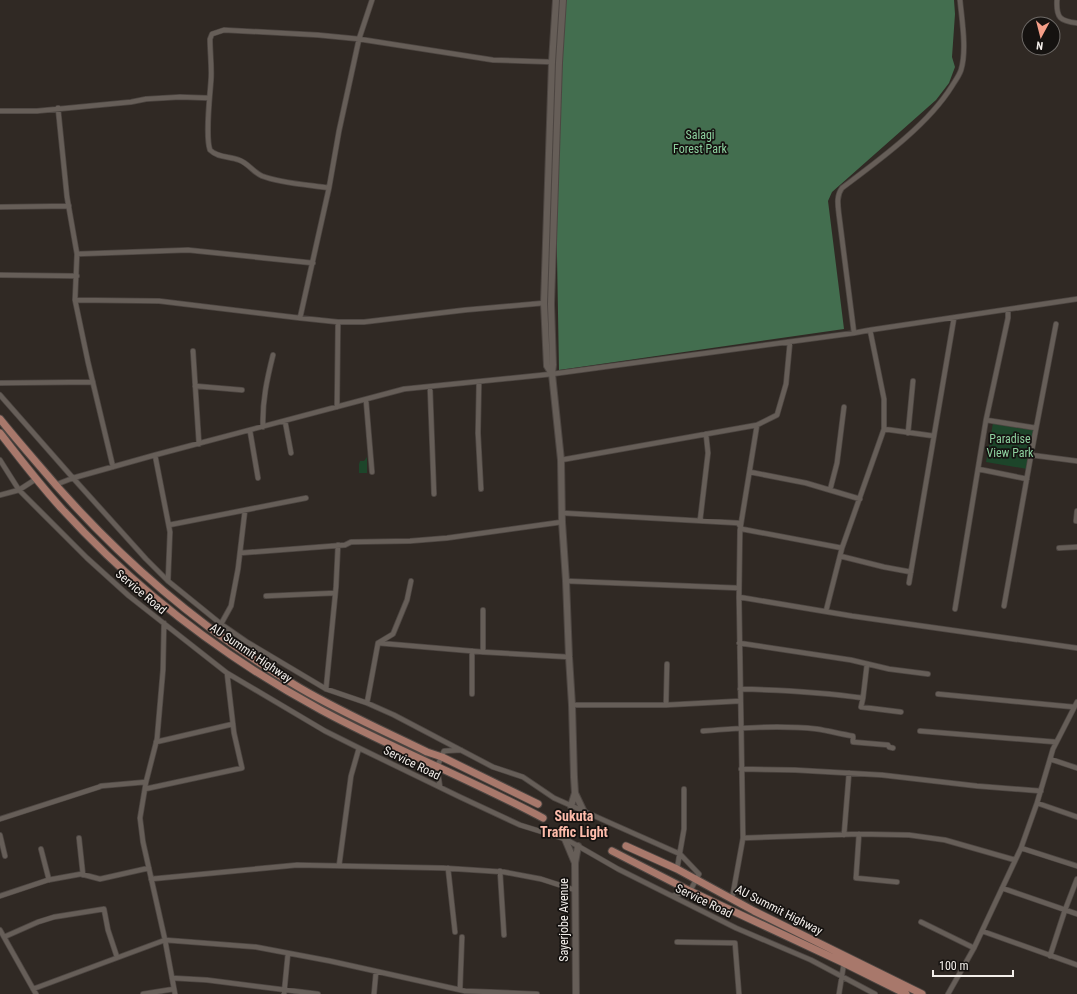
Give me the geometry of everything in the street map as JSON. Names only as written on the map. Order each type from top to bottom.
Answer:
[{"type":"main road","name":"AU Summit Highway","points":[[0,419],[55,485],[117,551],[168,596],[228,642],[321,700],[426,752],[442,757],[538,804]]},
{"type":"main road","name":"AU Summit Highway","points":[[0,433],[36,478],[68,514],[112,558],[164,606],[224,650],[321,710],[372,736],[515,803],[543,818]]},
{"type":"main road","name":"AU Summit Highway","points":[[626,846],[677,869],[754,911],[922,994]]},
{"type":"main road","name":"AU Summit Highway","points":[[612,851],[690,891],[844,963],[906,994]]},
{"type":"street","points":[[300,318],[329,188],[339,130],[358,39],[372,0]]},
{"type":"street","points":[[552,374],[547,366],[544,303],[552,62],[556,0]]},
{"type":"street","points":[[563,0],[559,63],[552,304],[552,374],[561,460],[562,522],[572,705],[575,793],[571,806]]},
{"type":"street","points":[[854,333],[839,215],[839,192],[842,188],[897,145],[934,111],[946,96],[960,72],[962,62],[963,24],[960,0]]},
{"type":"street","points":[[1057,0],[1057,13],[1060,18],[1068,22],[1077,23]]},
{"type":"street","points":[[329,188],[287,182],[261,176],[245,162],[213,153],[209,147],[209,98],[211,79],[210,40],[212,34],[224,30],[318,35],[358,39],[493,60],[552,62]]},
{"type":"street","points":[[0,111],[37,111],[58,108],[108,105],[180,96],[209,98]]},
{"type":"street","points":[[58,108],[69,206],[77,254],[75,300],[113,467]]},
{"type":"street","points":[[0,207],[69,206]]},
{"type":"street","points":[[77,254],[188,250],[313,263]]},
{"type":"street","points":[[0,275],[77,276]]},
{"type":"street","points":[[55,485],[73,478],[155,455],[404,390],[552,374],[790,342],[1077,299]]},
{"type":"street","points":[[75,300],[158,301],[338,322],[364,322],[465,310],[544,303]]},
{"type":"street","points":[[955,609],[986,420],[1008,318],[1008,310]]},
{"type":"street","points":[[909,583],[954,318]]},
{"type":"street","points":[[337,408],[338,322]]},
{"type":"street","points":[[1004,606],[1056,324]]},
{"type":"street","points":[[826,611],[842,548],[884,430],[884,399],[870,330]]},
{"type":"street","points":[[561,460],[757,425],[777,415],[786,384],[790,342]]},
{"type":"street","points":[[192,351],[200,444]]},
{"type":"street","points":[[263,427],[262,407],[273,355]]},
{"type":"street","points":[[908,433],[913,381]]},
{"type":"street","points":[[0,383],[93,382]]},
{"type":"street","points":[[479,382],[478,433],[481,489]]},
{"type":"street","points":[[195,386],[242,390]]},
{"type":"street","points":[[430,387],[434,494]]},
{"type":"street","points":[[0,395],[146,559],[168,581],[221,624],[247,642],[326,689],[367,703],[394,715],[462,750],[493,768],[523,777],[554,798],[680,854],[699,874],[690,891],[672,896]]},
{"type":"street","points":[[366,400],[372,472]]},
{"type":"street","points":[[830,490],[837,463],[844,407]]},
{"type":"street","points":[[986,420],[1036,428]]},
{"type":"street","points":[[286,421],[291,453]]},
{"type":"street","points":[[732,898],[743,838],[738,597],[741,526],[757,425]]},
{"type":"street","points":[[250,430],[258,478]]},
{"type":"street","points":[[884,430],[934,436]]},
{"type":"street","points":[[700,521],[708,453],[706,434]]},
{"type":"street","points":[[155,455],[170,532],[168,581]]},
{"type":"street","points":[[1031,455],[1077,461]]},
{"type":"street","name":"Service Road","points":[[0,460],[19,490],[87,558],[129,596],[227,673],[325,731],[359,748],[520,824],[564,839],[618,869],[736,928],[811,960],[875,994]]},
{"type":"street","points":[[978,469],[1027,479]]},
{"type":"street","points":[[750,472],[806,483],[860,498]]},
{"type":"street","points":[[0,495],[19,490],[36,478]]},
{"type":"street","points":[[169,525],[306,498]]},
{"type":"street","points":[[221,624],[231,606],[238,569],[245,510]]},
{"type":"street","points":[[1076,520],[1077,511]]},
{"type":"street","points":[[563,513],[738,523],[742,529],[842,548]]},
{"type":"street","points":[[240,553],[345,545],[351,542],[410,541],[447,538],[562,522]]},
{"type":"street","points":[[326,689],[338,545]]},
{"type":"street","points":[[1059,548],[1077,547]]},
{"type":"street","points":[[840,556],[910,572]]},
{"type":"street","points":[[367,703],[378,643],[392,634],[407,600],[411,581]]},
{"type":"street","points":[[566,581],[739,588]]},
{"type":"street","points":[[266,596],[335,593]]},
{"type":"street","points":[[738,597],[852,616],[1077,648]]},
{"type":"street","points":[[483,610],[483,652]]},
{"type":"street","points":[[143,994],[174,991],[165,940],[143,842],[140,818],[146,782],[156,742],[163,670],[164,623]]},
{"type":"street","points":[[378,643],[483,652],[569,656]]},
{"type":"street","points":[[739,643],[928,674]]},
{"type":"street","points":[[472,651],[472,694]]},
{"type":"street","points":[[666,705],[667,664]]},
{"type":"street","points":[[867,664],[861,707],[901,712]]},
{"type":"street","points":[[145,789],[242,768],[233,724],[227,673]]},
{"type":"street","points":[[740,689],[795,690],[863,698]]},
{"type":"street","points":[[938,694],[1076,704],[1056,742],[1021,848],[974,948],[948,994]]},
{"type":"street","points":[[572,705],[666,705],[740,700]]},
{"type":"street","points":[[156,742],[233,724]]},
{"type":"street","points":[[702,732],[735,728],[817,729],[853,736],[853,742],[888,745],[889,747],[893,748]]},
{"type":"street","points":[[920,731],[1056,742]]},
{"type":"street","points":[[339,866],[351,776],[359,748]]},
{"type":"street","points":[[440,787],[437,767],[444,751],[462,750]]},
{"type":"street","points":[[1050,759],[1077,768]]},
{"type":"street","points":[[741,769],[795,770],[882,775],[977,786],[1041,791]]},
{"type":"street","points":[[844,835],[849,773]]},
{"type":"street","points":[[0,819],[99,788],[100,786],[146,782]]},
{"type":"street","points":[[677,869],[684,829],[684,788]]},
{"type":"street","points":[[575,793],[584,812]]},
{"type":"street","points":[[1037,803],[1077,817]]},
{"type":"street","points":[[743,838],[859,834],[909,835],[945,840],[1015,860]]},
{"type":"street","points":[[859,834],[856,878],[897,882]]},
{"type":"street","points":[[0,835],[5,856]]},
{"type":"street","points":[[78,838],[84,875]]},
{"type":"street","points":[[564,839],[575,863]]},
{"type":"street","name":"Sayerjobe Avenue","points":[[576,994],[575,863],[578,846]]},
{"type":"street","points":[[1021,848],[1077,866]]},
{"type":"street","points":[[41,849],[49,880]]},
{"type":"street","points":[[151,879],[297,865],[448,868],[500,871],[541,879],[575,890]]},
{"type":"street","points":[[0,896],[49,880],[84,875],[100,879],[149,868]]},
{"type":"street","points":[[448,868],[455,932]]},
{"type":"street","points":[[500,871],[504,935]]},
{"type":"street","points":[[1050,956],[1077,879]]},
{"type":"street","points":[[1002,888],[1077,914]]},
{"type":"street","points":[[4,937],[38,922],[54,917],[104,909],[108,930],[117,957]]},
{"type":"street","points":[[922,922],[974,948]]},
{"type":"street","points":[[0,930],[36,994]]},
{"type":"street","points":[[982,931],[1077,965]]},
{"type":"street","points":[[460,990],[462,937]]},
{"type":"street","points":[[33,989],[165,940],[256,947],[460,990],[537,994]]},
{"type":"street","points":[[677,942],[736,943],[739,994]]},
{"type":"street","points":[[284,992],[288,953]]},
{"type":"street","points":[[839,994],[844,963]]},
{"type":"street","points":[[374,994],[376,972]]},
{"type":"street","points":[[172,978],[207,980],[284,992],[318,994]]},
{"type":"green space","name":"Salagi Forest Park","points":[[563,0],[954,0],[955,14],[952,57],[955,67],[949,83],[936,100],[832,192],[828,201],[844,329],[559,370],[556,199]]},
{"type":"green space","name":"Paradise View Park","points":[[993,423],[1034,430],[1027,469],[986,462]]},
{"type":"green space","points":[[367,457],[367,473],[359,473],[360,461],[364,461]]},
{"type":"district","name":"Sukuta Traffic Light","points":[[574,824]]}]
